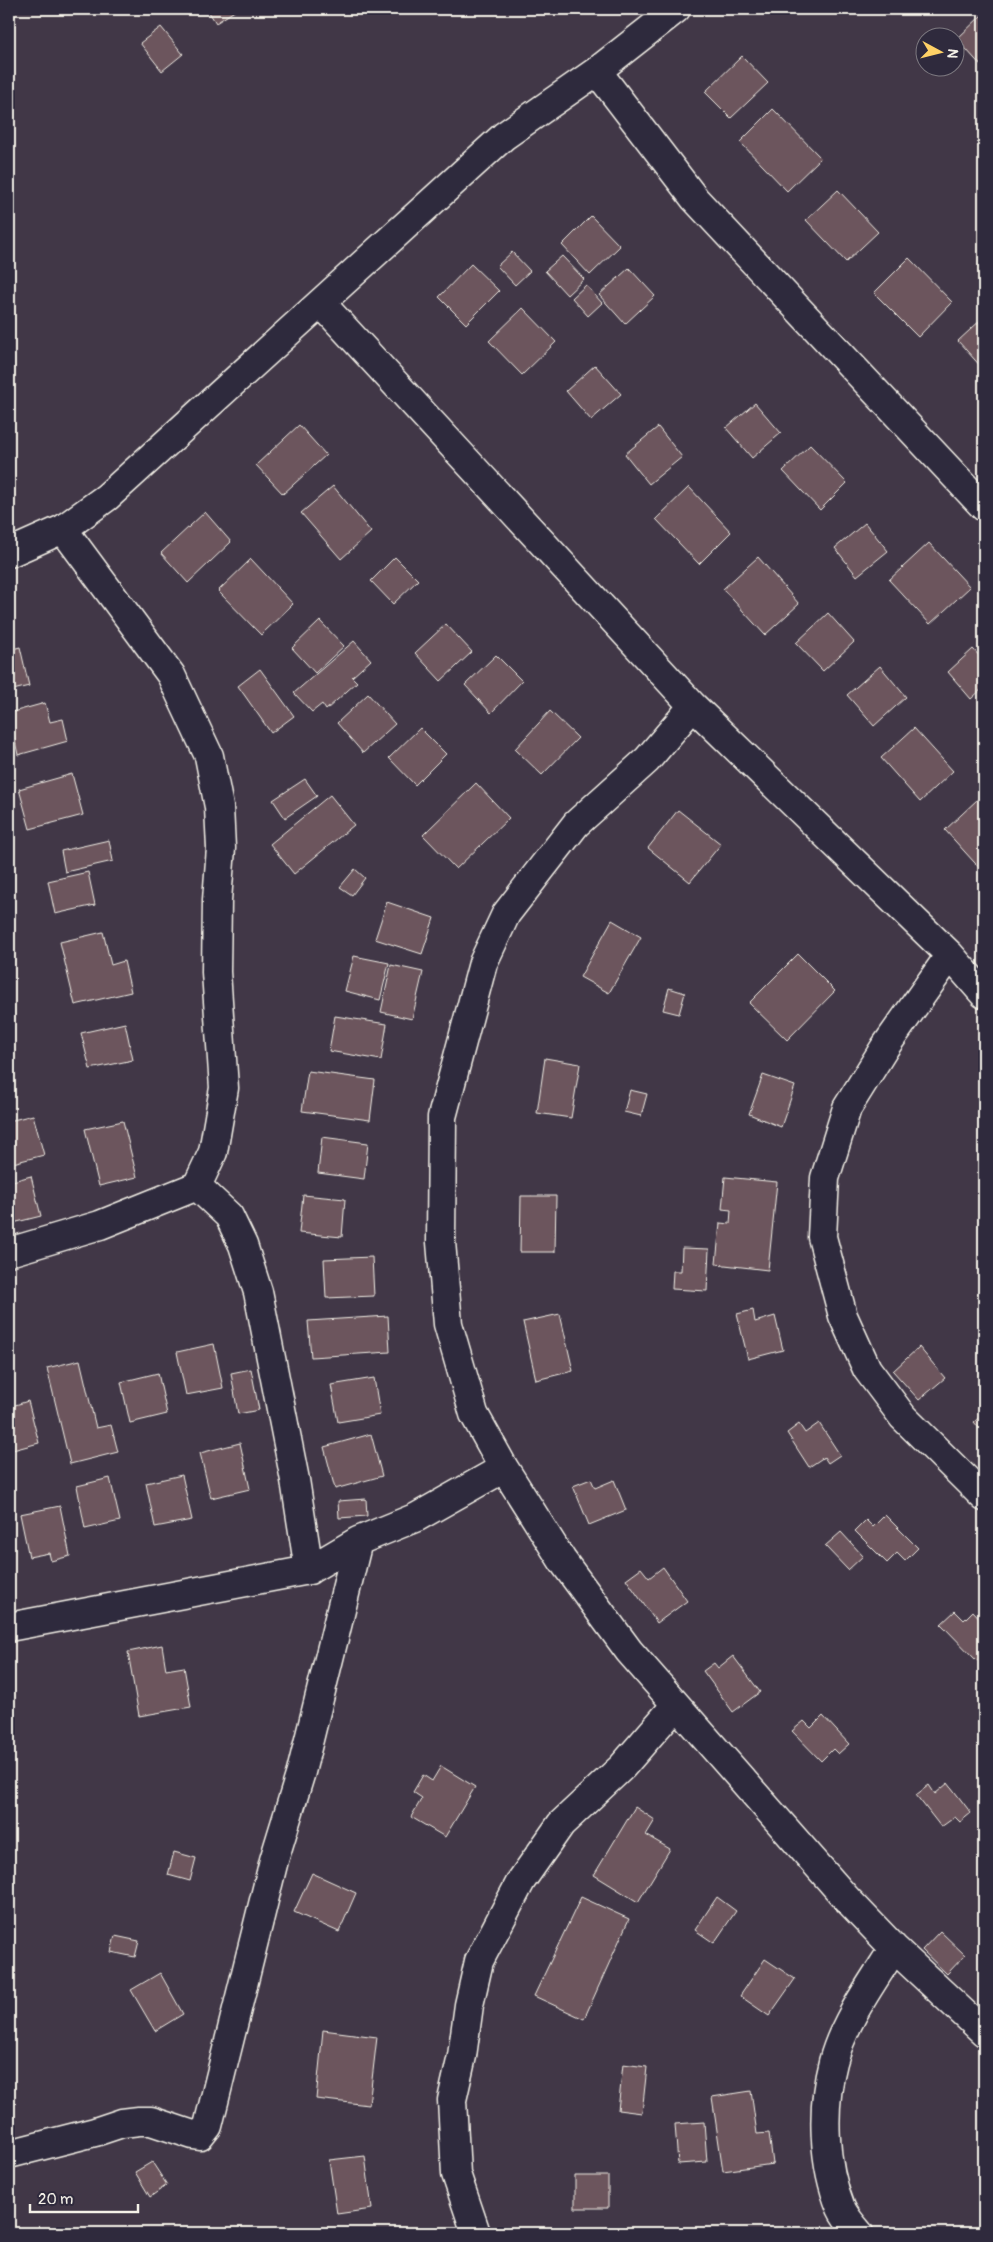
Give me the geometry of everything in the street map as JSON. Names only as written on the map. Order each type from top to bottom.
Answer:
[{"type":"street","points":[[9,553],[63,529],[106,498],[504,136],[597,71],[676,9]]},
{"type":"street","points":[[597,71],[695,199],[984,507]]},
{"type":"street","points":[[321,303],[693,706],[950,955],[984,994]]},
{"type":"street","points":[[9,1252],[100,1225],[197,1186],[213,1152],[224,1088],[216,972],[217,900],[221,848],[219,807],[209,756],[171,675],[63,529]]},
{"type":"street","points":[[693,706],[647,760],[576,824],[506,914],[483,963],[442,1117],[441,1242],[448,1324],[474,1414],[504,1468],[562,1560],[629,1651],[675,1706],[846,1898],[894,1948],[984,2032]]},
{"type":"street","points":[[950,955],[886,1047],[847,1108],[825,1178],[822,1238],[844,1316],[867,1369],[904,1417],[984,1497]]},
{"type":"street","points":[[197,1186],[229,1216],[243,1245],[258,1292],[309,1570]]},
{"type":"street","points":[[9,1627],[309,1570],[358,1541],[417,1517],[504,1468]]},
{"type":"street","points":[[9,2154],[95,2132],[122,2123],[151,2121],[193,2136],[200,2136],[208,2126],[274,1860],[303,1763],[358,1541]]},
{"type":"street","points":[[476,2233],[456,2174],[452,2100],[479,1961],[521,1881],[561,1824],[622,1767],[675,1706]]},
{"type":"street","points":[[859,2233],[842,2210],[831,2174],[826,2153],[827,2100],[833,2061],[854,2012],[894,1948]]},
{"type":"building","points":[[207,9],[235,9],[236,10],[216,23]]},
{"type":"building","points":[[984,13],[984,69],[966,49],[966,30]]},
{"type":"building","points":[[161,27],[183,54],[162,71],[140,43]]},
{"type":"building","points":[[742,56],[768,83],[731,118],[705,92]]},
{"type":"building","points":[[773,109],[821,158],[787,191],[740,142]]},
{"type":"building","points":[[838,190],[878,232],[846,262],[806,220]]},
{"type":"building","points":[[591,216],[620,246],[590,275],[562,245]]},
{"type":"building","points":[[512,252],[530,271],[515,285],[497,266]]},
{"type":"building","points":[[562,256],[584,279],[567,295],[545,271]]},
{"type":"building","points":[[909,258],[952,302],[918,337],[874,293]]},
{"type":"building","points":[[471,264],[499,291],[466,324],[439,297]]},
{"type":"building","points":[[629,268],[655,296],[625,324],[599,295]]},
{"type":"building","points":[[586,285],[602,303],[588,316],[572,298]]},
{"type":"building","points":[[523,308],[556,342],[522,375],[489,341]]},
{"type":"building","points":[[984,317],[984,368],[983,369],[958,341]]},
{"type":"building","points":[[595,365],[621,394],[591,420],[566,391]]},
{"type":"building","points":[[755,403],[781,433],[752,458],[726,428]]},
{"type":"building","points":[[299,425],[326,455],[283,494],[256,465]]},
{"type":"building","points":[[658,427],[682,457],[649,484],[625,454]]},
{"type":"building","points":[[810,445],[847,483],[820,510],[783,471]]},
{"type":"building","points":[[333,486],[371,532],[341,559],[301,513]]},
{"type":"building","points":[[689,487],[731,532],[699,564],[656,519]]},
{"type":"building","points":[[205,512],[231,542],[188,583],[161,553]]},
{"type":"building","points":[[865,523],[888,551],[857,576],[835,548]]},
{"type":"building","points":[[929,543],[970,587],[930,624],[889,580]]},
{"type":"building","points":[[395,557],[418,580],[393,604],[371,581]]},
{"type":"building","points":[[758,557],[799,604],[765,635],[723,589]]},
{"type":"building","points":[[251,559],[293,604],[261,635],[218,591]]},
{"type":"building","points":[[828,613],[854,642],[823,671],[796,643]]},
{"type":"building","points":[[320,621],[344,646],[315,673],[292,648]]},
{"type":"building","points":[[446,624],[472,652],[441,681],[415,653]]},
{"type":"building","points":[[354,641],[371,660],[352,677],[357,682],[326,710],[322,704],[312,712],[294,693]]},
{"type":"building","points":[[20,647],[29,686],[9,691],[9,650]]},
{"type":"building","points":[[973,649],[984,661],[984,687],[971,699],[948,672]]},
{"type":"building","points":[[496,655],[522,681],[491,713],[465,685]]},
{"type":"building","points":[[880,666],[906,697],[874,726],[847,695]]},
{"type":"building","points":[[260,669],[294,716],[271,733],[238,686]]},
{"type":"building","points":[[368,694],[395,724],[363,753],[337,723]]},
{"type":"building","points":[[45,703],[50,722],[63,719],[68,741],[18,755],[9,713]]},
{"type":"building","points":[[550,711],[578,738],[542,775],[515,749]]},
{"type":"building","points":[[420,728],[446,754],[415,785],[389,758]]},
{"type":"building","points":[[914,728],[953,771],[920,802],[881,758]]},
{"type":"building","points":[[72,774],[83,815],[30,829],[19,789]]},
{"type":"building","points":[[305,779],[317,796],[285,818],[273,800]]},
{"type":"building","points":[[476,783],[509,818],[456,869],[423,835]]},
{"type":"building","points":[[330,795],[354,825],[294,874],[270,844]]},
{"type":"building","points":[[978,799],[984,806],[984,873],[945,830]]},
{"type":"building","points":[[678,810],[721,844],[690,882],[648,848]]},
{"type":"building","points":[[109,840],[113,861],[65,872],[61,851]]},
{"type":"building","points":[[355,869],[365,878],[352,895],[340,887]]},
{"type":"building","points":[[88,872],[95,905],[55,914],[48,881]]},
{"type":"building","points":[[387,902],[434,918],[422,954],[375,939]]},
{"type":"building","points":[[612,920],[641,937],[609,993],[580,977]]},
{"type":"building","points":[[103,932],[111,965],[124,961],[131,992],[75,1005],[60,942]]},
{"type":"building","points":[[798,954],[835,991],[787,1040],[749,1003]]},
{"type":"building","points":[[354,956],[389,963],[380,1000],[345,991]]},
{"type":"building","points":[[391,965],[423,972],[412,1019],[381,1012]]},
{"type":"building","points":[[669,988],[685,993],[679,1014],[663,1010]]},
{"type":"building","points":[[335,1016],[387,1024],[381,1060],[329,1051]]},
{"type":"building","points":[[125,1023],[133,1060],[90,1069],[81,1033]]},
{"type":"building","points":[[545,1058],[580,1064],[571,1118],[537,1113]]},
{"type":"building","points":[[308,1071],[375,1080],[370,1120],[302,1111]]},
{"type":"building","points":[[763,1075],[795,1086],[781,1127],[749,1114]]},
{"type":"building","points":[[630,1090],[647,1094],[641,1116],[624,1112]]},
{"type":"building","points":[[33,1115],[44,1155],[9,1164],[9,1121]]},
{"type":"building","points":[[123,1121],[137,1177],[99,1186],[85,1129]]},
{"type":"building","points":[[322,1137],[368,1143],[364,1179],[318,1173]]},
{"type":"building","points":[[31,1176],[41,1216],[9,1224],[9,1182]]},
{"type":"building","points":[[725,1177],[777,1182],[768,1270],[716,1264],[720,1223],[730,1224],[731,1210],[722,1209]]},
{"type":"building","points":[[303,1195],[345,1199],[342,1237],[299,1233]]},
{"type":"building","points":[[521,1196],[556,1196],[555,1252],[520,1252]]},
{"type":"building","points":[[682,1248],[709,1249],[707,1291],[672,1289],[673,1271],[681,1271]]},
{"type":"building","points":[[372,1257],[374,1296],[326,1298],[324,1259]]},
{"type":"building","points":[[753,1310],[755,1322],[775,1316],[783,1350],[748,1359],[737,1314]]},
{"type":"building","points":[[560,1314],[573,1371],[536,1380],[523,1322]]},
{"type":"building","points":[[388,1316],[390,1352],[311,1357],[308,1321]]},
{"type":"building","points":[[214,1344],[223,1388],[186,1395],[177,1352]]},
{"type":"building","points":[[919,1347],[945,1378],[919,1400],[893,1371]]},
{"type":"building","points":[[80,1360],[96,1428],[111,1425],[118,1452],[70,1464],[47,1368]]},
{"type":"building","points":[[251,1369],[259,1410],[238,1414],[231,1373]]},
{"type":"building","points":[[158,1373],[167,1414],[130,1423],[121,1382]]},
{"type":"building","points":[[374,1378],[380,1415],[338,1422],[331,1385]]},
{"type":"building","points":[[28,1401],[39,1443],[9,1451],[9,1407]]},
{"type":"building","points":[[984,1413],[984,1434],[974,1422]]},
{"type":"building","points":[[819,1423],[840,1455],[828,1463],[824,1457],[809,1467],[787,1433],[799,1424],[805,1433]]},
{"type":"building","points":[[371,1434],[382,1476],[335,1489],[324,1447]]},
{"type":"building","points":[[240,1443],[250,1489],[211,1498],[200,1453]]},
{"type":"building","points":[[182,1475],[192,1520],[155,1527],[146,1483]]},
{"type":"building","points":[[110,1478],[120,1521],[85,1529],[77,1486]]},
{"type":"building","points":[[591,1479],[595,1488],[614,1480],[626,1510],[589,1525],[573,1486]]},
{"type":"building","points":[[366,1499],[367,1516],[339,1518],[338,1501]]},
{"type":"building","points":[[60,1506],[70,1556],[51,1561],[49,1553],[29,1557],[20,1514]]},
{"type":"building","points":[[885,1515],[918,1548],[905,1561],[897,1553],[887,1563],[855,1531],[866,1520],[873,1527]]},
{"type":"building","points":[[841,1532],[863,1556],[848,1570],[825,1546]]},
{"type":"building","points":[[663,1567],[687,1601],[657,1623],[626,1579],[641,1568],[649,1578]]},
{"type":"building","points":[[955,1611],[964,1620],[973,1611],[984,1623],[984,1653],[977,1661],[941,1624]]},
{"type":"building","points":[[162,1645],[166,1670],[184,1667],[191,1707],[139,1716],[128,1652]]},
{"type":"building","points":[[733,1656],[760,1692],[733,1712],[703,1671],[714,1663],[718,1668]]},
{"type":"building","points":[[823,1716],[849,1744],[838,1754],[833,1749],[821,1761],[792,1731],[804,1721],[811,1728]]},
{"type":"building","points":[[441,1766],[475,1787],[445,1837],[411,1817],[422,1798],[413,1792],[423,1775],[432,1781]]},
{"type":"building","points":[[948,1783],[971,1813],[960,1822],[955,1817],[941,1827],[916,1795],[929,1785],[935,1794]]},
{"type":"building","points":[[635,1807],[655,1820],[646,1835],[670,1849],[638,1902],[594,1875]]},
{"type":"building","points":[[174,1852],[196,1858],[190,1881],[168,1875]]},
{"type":"building","points":[[312,1873],[356,1893],[339,1932],[294,1912]]},
{"type":"building","points":[[581,1897],[629,1919],[584,2019],[534,1996]]},
{"type":"building","points":[[717,1897],[736,1911],[714,1943],[695,1930]]},
{"type":"building","points":[[940,1931],[965,1955],[947,1974],[922,1950]]},
{"type":"building","points":[[115,1936],[139,1941],[135,1957],[111,1952]]},
{"type":"building","points":[[765,1959],[795,1979],[769,2016],[740,1996]]},
{"type":"building","points":[[160,1973],[183,2014],[155,2031],[131,1990]]},
{"type":"building","points":[[323,2030],[377,2037],[369,2105],[316,2099]]},
{"type":"building","points":[[623,2064],[647,2067],[642,2113],[618,2110]]},
{"type":"building","points":[[751,2091],[757,2134],[769,2133],[773,2164],[723,2171],[712,2097]]},
{"type":"building","points":[[704,2122],[707,2162],[678,2164],[675,2124]]},
{"type":"building","points":[[365,2156],[372,2209],[337,2214],[329,2160]]},
{"type":"building","points":[[152,2162],[167,2185],[150,2197],[135,2172]]},
{"type":"building","points":[[575,2176],[608,2176],[608,2208],[575,2208]]}]
